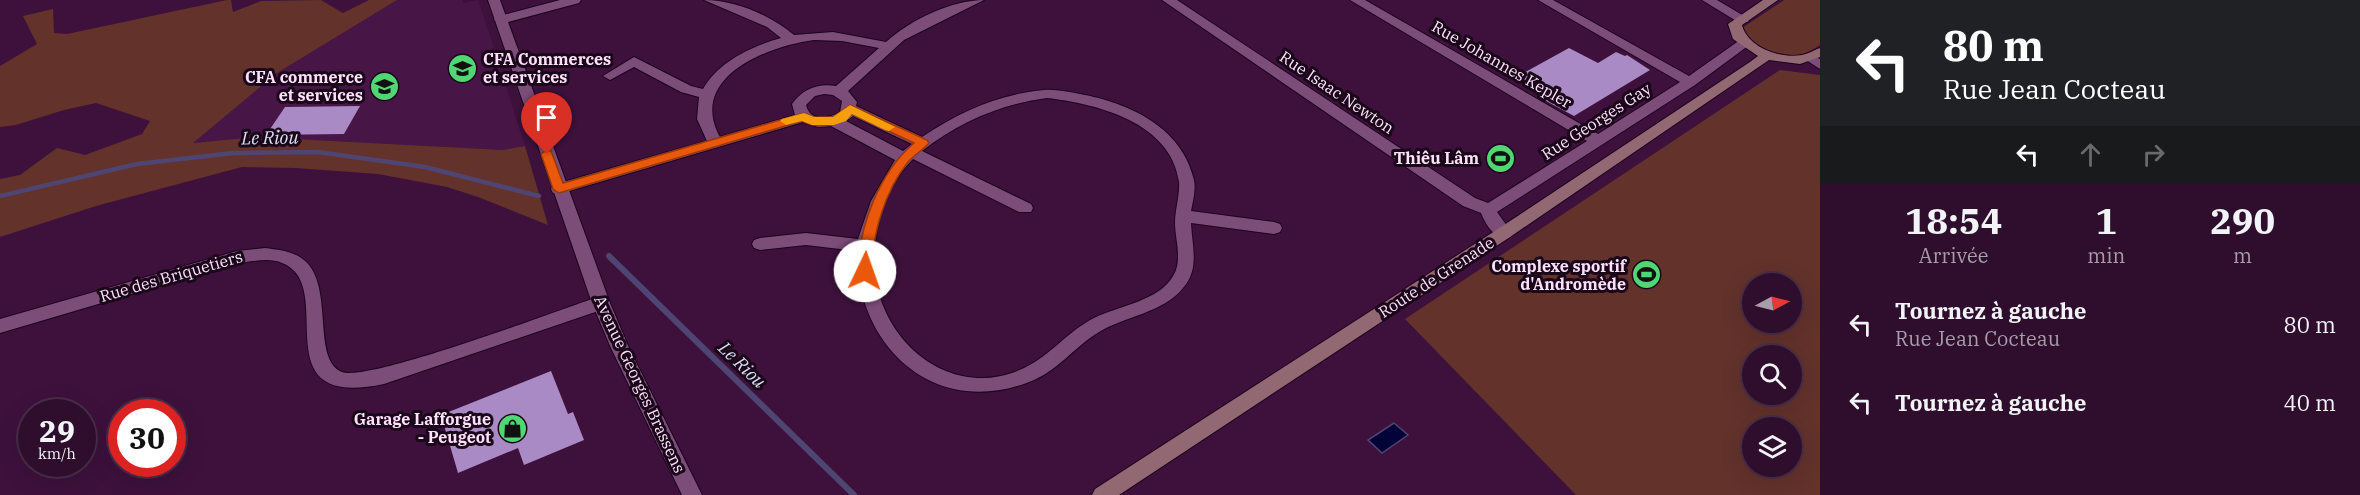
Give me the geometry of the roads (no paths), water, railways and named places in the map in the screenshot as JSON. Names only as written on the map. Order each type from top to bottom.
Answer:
[{"type":"main road","points":[[1772,0],[1735,24],[1735,30],[1745,43],[1767,54],[1792,60],[1817,59]]},
{"type":"main road","name":"Route de Grenade","points":[[1102,495],[1504,233],[1755,65],[1767,54]]},
{"type":"street","name":"Avenue Georges Brassens","points":[[494,0],[601,303],[620,348],[692,495]]},
{"type":"street","points":[[501,20],[576,0]]},
{"type":"street","points":[[710,0],[772,24],[790,39]]},
{"type":"street","points":[[838,92],[887,46],[913,28],[978,0]]},
{"type":"street","name":"Rue Isaac Newton","points":[[1168,0],[1469,202],[1488,209]]},
{"type":"street","name":"Rue Johannes Kepler","points":[[1356,0],[1598,141]]},
{"type":"street","points":[[1544,0],[1690,82]]},
{"type":"street","points":[[1708,0],[1743,19]]},
{"type":"street","points":[[715,142],[704,116],[707,95],[730,68],[755,51],[790,39],[832,36],[887,46]]},
{"type":"street","name":"Rue Georges Gay","points":[[1488,209],[1500,204],[1690,82],[1745,43]]},
{"type":"street","points":[[609,76],[634,61],[686,89],[707,95]]},
{"type":"street","points":[[829,90],[838,92],[850,102],[850,109],[842,118],[834,121],[812,121],[799,111],[799,104],[810,93],[829,90]]},
{"type":"street","points":[[1047,94],[1092,100],[1137,118],[1157,133],[1174,151],[1184,169],[1187,182],[1183,216],[1186,262],[1183,276],[1176,286],[1146,304],[1095,325],[1032,374],[1009,382],[960,384],[934,376],[914,364],[895,345],[883,323],[865,271],[866,246],[883,193],[913,151],[989,107],[1015,99],[1047,94]]},
{"type":"street","points":[[850,109],[913,151]]},
{"type":"street","points":[[559,189],[804,117]]},
{"type":"street","points":[[834,121],[913,151],[1025,208]]},
{"type":"street","points":[[1488,209],[1492,220],[1504,233]]},
{"type":"street","points":[[1183,216],[1274,228]]},
{"type":"street","points":[[760,244],[806,239],[866,246]]},
{"type":"street","name":"Rue des Briquetiers","points":[[0,326],[237,257],[253,254],[282,255],[295,260],[304,267],[310,280],[318,357],[322,367],[338,379],[356,382],[384,376],[601,303]]},
{"type":"waterway","name":"Le Riou","points":[[0,196],[137,164],[233,153],[318,152],[425,167],[539,196]]},
{"type":"waterway","name":"Le Riou","points":[[609,256],[854,495]]},
{"type":"place","name":"CFA Commerces et services","points":[[462,68]]},
{"type":"place","name":"CFA commerce et services","points":[[384,86]]},
{"type":"place","name":"Thiêu Lâm","points":[[1500,158]]},
{"type":"place","name":"Complexe sportif d'Andromède","points":[[1647,275]]},
{"type":"place","name":"Garage Lafforgue - Peugeot","points":[[512,428]]}]
